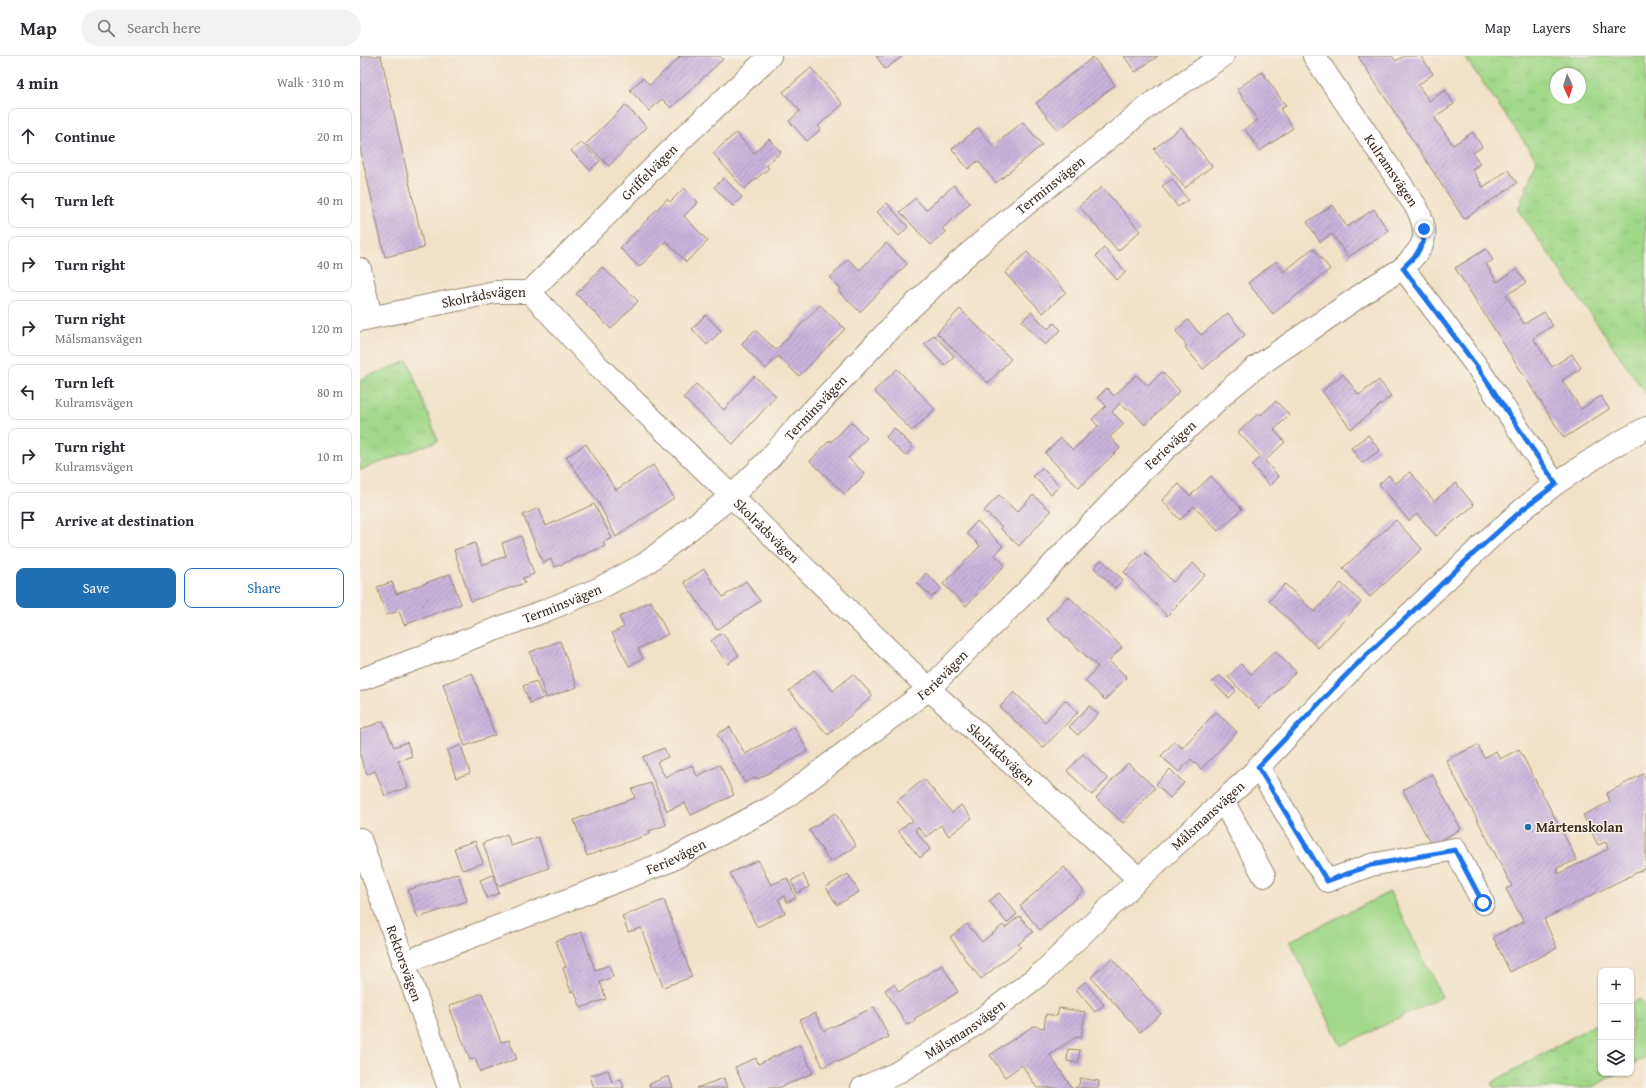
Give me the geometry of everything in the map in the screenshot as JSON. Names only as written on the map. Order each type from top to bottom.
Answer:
[{"type":"street","name":"Griffelvägen","points":[[530,292],[683,138],[770,56]]},
{"type":"street","name":"Terminsvägen","points":[[360,680],[547,610],[598,589],[645,564],[732,496],[769,459],[795,429],[899,319],[960,262],[1023,207],[1156,101],[1223,56]]},
{"type":"street","name":"Kulramsvägen","points":[[1314,56],[1421,217],[1424,229],[1423,243],[1416,255],[1403,268]]},
{"type":"street","points":[[1403,268],[1478,368],[1556,484]]},
{"type":"street","name":"Ferievägen","points":[[403,962],[667,862],[774,806],[930,689],[1028,590],[1140,473],[1227,391],[1261,364],[1374,286],[1403,268]]},
{"type":"street","points":[[360,269],[365,318]]},
{"type":"street","name":"Skolrådsvägen","points":[[365,318],[495,292],[530,292],[597,365],[930,689],[1139,879]]},
{"type":"street","name":"Målsmansvägen","points":[[862,1088],[895,1074],[970,1028],[1044,972],[1139,879],[1223,802],[1352,669],[1466,560],[1522,510],[1556,484],[1608,449],[1646,428]]},
{"type":"street","points":[[1258,767],[1327,881],[1371,865],[1455,850],[1483,903]]},
{"type":"street","points":[[1223,802],[1264,876]]},
{"type":"street","name":"Rektorsvägen","points":[[360,839],[449,1088]]},
{"type":"green space","points":[[1464,56],[1646,56],[1646,394],[1518,210],[1537,160]]},
{"type":"green space","points":[[408,361],[438,441],[360,470],[360,379]]},
{"type":"green space","points":[[1390,892],[1442,997],[1341,1046],[1290,941]]},
{"type":"green space","points":[[1640,999],[1646,1010],[1646,1057],[1634,1063],[1634,1004],[1634,1002]]},
{"type":"green space","points":[[1598,1023],[1598,1076],[1612,1076],[1591,1088],[1494,1088],[1491,1083]]},
{"type":"building","points":[[360,56],[381,56],[424,248],[385,257],[360,148]]},
{"type":"building","points":[[678,56],[719,56],[723,59],[671,108],[662,99],[649,111],[630,90],[643,78],[650,85],[680,57]]},
{"type":"building","points":[[876,56],[903,56],[885,69]]},
{"type":"building","points":[[1124,56],[1158,56],[1135,72]]},
{"type":"building","points":[[1358,56],[1392,56],[1396,61],[1404,56],[1421,56],[1433,74],[1418,85],[1429,101],[1445,90],[1454,104],[1434,117],[1453,145],[1473,132],[1482,147],[1473,153],[1480,164],[1472,169],[1483,187],[1508,170],[1517,183],[1464,219]]},
{"type":"building","points":[[1093,57],[1115,85],[1058,130],[1036,103]]},
{"type":"building","points":[[811,68],[843,104],[818,126],[821,129],[807,141],[789,121],[800,111],[783,92]]},
{"type":"building","points":[[1262,72],[1286,106],[1280,109],[1293,128],[1260,151],[1245,129],[1258,120],[1237,89]]},
{"type":"building","points":[[625,105],[647,127],[609,166],[586,144]]},
{"type":"building","points":[[1023,122],[1042,145],[996,183],[978,161],[968,169],[952,149],[978,128],[993,146]]},
{"type":"building","points":[[1181,127],[1212,166],[1185,188],[1154,149]]},
{"type":"building","points":[[736,133],[754,153],[769,139],[781,152],[766,165],[769,168],[744,189],[713,153]]},
{"type":"building","points":[[581,142],[600,161],[590,170],[571,151]]},
{"type":"building","points":[[724,178],[742,197],[733,206],[714,187]]},
{"type":"building","points":[[1172,179],[1188,200],[1178,207],[1162,186]]},
{"type":"building","points":[[954,185],[970,203],[942,229],[946,232],[931,245],[900,212],[915,198],[926,210]]},
{"type":"building","points":[[1102,187],[1140,231],[1118,251],[1079,206]]},
{"type":"building","points":[[684,188],[698,202],[684,216],[708,241],[686,262],[666,241],[639,267],[620,248],[667,199],[670,202]]},
{"type":"building","points":[[887,203],[908,227],[899,236],[877,212]]},
{"type":"building","points":[[1333,205],[1347,227],[1374,209],[1388,231],[1348,257],[1332,234],[1320,242],[1307,222]]},
{"type":"building","points":[[886,243],[907,264],[860,312],[838,291],[841,289],[830,278],[848,259],[860,270]]},
{"type":"building","points":[[1104,248],[1126,272],[1117,280],[1096,256]]},
{"type":"building","points":[[1313,248],[1330,269],[1273,314],[1248,283],[1276,261],[1284,272]]},
{"type":"building","points":[[1486,249],[1493,260],[1486,264],[1497,282],[1517,269],[1526,283],[1506,295],[1524,324],[1544,312],[1553,326],[1533,338],[1552,367],[1572,354],[1581,368],[1562,380],[1581,409],[1601,396],[1609,409],[1564,438],[1455,268]]},
{"type":"building","points":[[1027,252],[1066,292],[1043,313],[1005,273]]},
{"type":"building","points":[[602,267],[638,301],[611,329],[576,294]]},
{"type":"building","points":[[820,305],[845,329],[799,376],[778,356],[766,369],[741,344],[755,330],[776,350]]},
{"type":"building","points":[[960,309],[1011,359],[988,383],[937,333]]},
{"type":"building","points":[[1031,312],[1048,329],[1054,323],[1061,330],[1045,345],[1022,321]]},
{"type":"building","points":[[1228,313],[1245,335],[1203,369],[1185,347],[1187,346],[1176,331],[1188,320],[1201,335]]},
{"type":"building","points":[[706,315],[721,331],[707,345],[692,329]]},
{"type":"building","points":[[934,335],[954,356],[945,366],[924,344]]},
{"type":"building","points":[[897,369],[935,409],[912,431],[874,391]]},
{"type":"building","points":[[1162,372],[1180,391],[1145,425],[1129,408],[1127,410],[1120,403],[1112,412],[1124,424],[1110,437],[1120,448],[1079,488],[1045,453],[1061,438],[1073,450],[1098,426],[1092,419],[1106,406],[1098,397],[1107,388],[1114,396],[1136,375],[1148,386]]},
{"type":"building","points":[[1343,374],[1359,395],[1379,380],[1391,396],[1351,429],[1322,391]]},
{"type":"building","points":[[754,376],[776,396],[733,444],[683,398],[696,384],[724,410]]},
{"type":"building","points":[[1276,401],[1289,415],[1274,430],[1285,442],[1265,461],[1279,477],[1270,486],[1252,465],[1261,457],[1238,432],[1259,413],[1261,415]]},
{"type":"building","points":[[851,422],[867,438],[848,458],[865,474],[845,494],[810,461],[830,440],[831,442]]},
{"type":"building","points":[[894,428],[913,447],[905,456],[886,437]]},
{"type":"building","points":[[1368,435],[1380,450],[1362,463],[1351,448]]},
{"type":"building","points":[[586,444],[616,490],[653,465],[674,498],[616,537],[598,502],[566,457]]},
{"type":"building","points":[[1042,468],[1060,486],[1051,494],[1033,476]]},
{"type":"building","points":[[1410,472],[1434,501],[1456,483],[1474,505],[1436,536],[1417,514],[1409,521],[1379,484],[1389,475],[1395,484]]},
{"type":"building","points":[[1211,476],[1242,509],[1218,531],[1194,506],[1180,520],[1162,500],[1179,484],[1190,496]]},
{"type":"building","points":[[999,495],[1017,512],[1033,495],[1051,511],[1019,546],[1001,529],[1002,527],[984,511]]},
{"type":"building","points":[[594,504],[612,538],[603,542],[605,546],[555,567],[551,559],[543,563],[523,515],[539,508],[546,526]]},
{"type":"building","points":[[1396,520],[1422,549],[1370,597],[1343,568]]},
{"type":"building","points":[[977,521],[1003,546],[995,555],[1005,565],[966,606],[943,584],[980,546],[967,533]]},
{"type":"building","points":[[521,536],[534,574],[523,578],[525,583],[471,601],[454,550],[475,543],[482,565],[506,556],[502,543]]},
{"type":"building","points":[[1144,552],[1173,582],[1193,563],[1205,575],[1167,616],[1124,572]]},
{"type":"building","points":[[1102,560],[1123,580],[1115,588],[1094,568]]},
{"type":"building","points":[[704,569],[723,597],[746,581],[760,601],[717,630],[684,582]]},
{"type":"building","points":[[926,573],[941,588],[932,597],[917,583]]},
{"type":"building","points":[[450,574],[461,604],[404,625],[399,611],[386,615],[377,587],[392,582],[396,594]]},
{"type":"building","points":[[1341,583],[1361,602],[1318,648],[1269,601],[1285,584],[1314,612]]},
{"type":"building","points":[[1068,596],[1122,647],[1109,661],[1127,677],[1105,700],[1085,681],[1098,667],[1046,619]]},
{"type":"building","points":[[651,601],[668,634],[638,649],[643,658],[629,666],[612,633],[624,627],[619,617]]},
{"type":"building","points":[[722,633],[739,655],[728,664],[711,641]]},
{"type":"building","points":[[560,641],[577,687],[546,698],[530,652]]},
{"type":"building","points":[[1275,651],[1296,672],[1259,709],[1228,677],[1241,664],[1251,674]]},
{"type":"building","points":[[814,670],[833,691],[853,674],[873,696],[828,735],[789,691]]},
{"type":"building","points":[[472,673],[495,735],[465,746],[443,684]]},
{"type":"building","points":[[1219,675],[1236,691],[1229,698],[1212,682]]},
{"type":"building","points":[[536,681],[543,698],[530,703],[523,686]]},
{"type":"building","points":[[1014,692],[1045,722],[1065,700],[1078,712],[1043,748],[1000,707]]},
{"type":"building","points":[[1089,706],[1098,714],[1078,735],[1069,727]]},
{"type":"building","points":[[1216,712],[1237,732],[1201,769],[1191,759],[1179,772],[1161,756],[1175,741],[1182,748]]},
{"type":"building","points":[[383,721],[394,747],[407,742],[412,756],[398,761],[408,787],[385,796],[375,771],[367,774],[360,756],[360,730]]},
{"type":"building","points":[[730,727],[745,754],[794,727],[808,751],[758,779],[756,777],[745,783],[717,734]]},
{"type":"building","points":[[461,745],[470,773],[456,778],[447,751]]},
{"type":"building","points":[[1478,745],[1484,758],[1496,751],[1500,759],[1519,749],[1577,860],[1557,868],[1558,874],[1608,849],[1606,842],[1598,845],[1583,815],[1610,802],[1607,793],[1643,774],[1646,778],[1646,868],[1544,919],[1557,948],[1510,972],[1493,937],[1524,922],[1506,889],[1512,886],[1446,760]]},
{"type":"building","points":[[664,748],[668,757],[657,762],[665,777],[692,765],[697,776],[720,765],[734,795],[691,815],[685,803],[667,811],[643,757]]},
{"type":"building","points":[[1083,754],[1108,779],[1092,795],[1067,771]]},
{"type":"building","points":[[1128,763],[1155,788],[1123,823],[1096,798]]},
{"type":"building","points":[[1170,769],[1184,783],[1170,798],[1156,784]]},
{"type":"building","points":[[1432,774],[1461,829],[1431,845],[1403,790]]},
{"type":"building","points":[[924,779],[952,813],[961,805],[972,818],[949,836],[941,825],[926,837],[918,827],[915,830],[930,849],[920,858],[898,831],[909,822],[910,823],[913,821],[897,801]]},
{"type":"building","points":[[651,783],[666,825],[649,831],[650,834],[587,856],[574,820],[635,798],[632,789]]},
{"type":"building","points":[[835,813],[856,846],[830,862],[809,830]]},
{"type":"building","points":[[507,834],[511,846],[538,837],[549,868],[498,886],[483,843]]},
{"type":"building","points":[[475,841],[483,863],[462,870],[454,848]]},
{"type":"building","points":[[758,860],[771,885],[787,878],[796,898],[787,902],[784,896],[778,899],[785,913],[757,927],[730,873]]},
{"type":"building","points":[[1064,867],[1084,891],[1040,930],[1020,906]]},
{"type":"building","points":[[458,873],[467,901],[418,918],[408,890]]},
{"type":"building","points":[[803,874],[809,887],[797,893],[791,881]]},
{"type":"building","points":[[848,874],[859,892],[837,905],[826,887]]},
{"type":"building","points":[[493,875],[499,893],[487,898],[480,880]]},
{"type":"building","points":[[999,893],[1017,914],[1007,923],[989,901]]},
{"type":"building","points":[[664,900],[692,977],[663,987],[641,928],[628,932],[622,916]]},
{"type":"building","points":[[1020,916],[1033,932],[1018,944],[1021,947],[981,979],[963,957],[964,956],[950,937],[967,924],[982,942],[1003,925],[1005,928]]},
{"type":"building","points":[[582,932],[595,970],[609,965],[613,977],[600,982],[606,999],[581,1008],[574,990],[571,992],[563,968],[566,967],[556,941]]},
{"type":"building","points":[[1112,959],[1161,1014],[1140,1032],[1091,977]]},
{"type":"building","points":[[942,965],[958,992],[914,1019],[915,1021],[907,1025],[885,990],[894,984],[899,992]]},
{"type":"building","points":[[1085,982],[1104,1005],[1095,1012],[1076,989]]},
{"type":"building","points":[[482,993],[501,1042],[509,1040],[517,1059],[480,1072],[475,1058],[470,1060],[449,1006]]},
{"type":"building","points":[[874,1007],[889,1037],[838,1062],[837,1060],[823,1067],[800,1020],[815,1013],[824,1031]]},
{"type":"building","points":[[1059,1008],[1085,1012],[1081,1038],[1076,1037],[1050,1055],[1072,1088],[1037,1088],[1022,1065],[1005,1077],[990,1055],[1033,1026],[1044,1028],[1046,1014],[1057,1016]]},
{"type":"building","points":[[800,1045],[813,1073],[779,1088],[745,1088],[735,1067],[756,1058],[758,1064]]},
{"type":"building","points":[[1068,1049],[1080,1050],[1078,1063],[1067,1061]]},
{"type":"building","points":[[608,1070],[612,1082],[621,1079],[624,1088],[594,1088],[590,1076]]},
{"type":"building","points":[[669,1076],[673,1088],[650,1088],[649,1084]]},
{"type":"building","points":[[724,1078],[727,1088],[696,1088]]},
{"type":"building","points":[[1080,1078],[1099,1081],[1098,1088],[1075,1088],[1079,1085]]},
{"type":"place","name":"Mårtenskolan","points":[[1528,827]]},
{"type":"route","points":[[1424,229],[1423,243],[1416,255],[1403,268],[1478,368],[1556,484],[1522,510],[1472,555],[1352,669],[1258,767],[1327,881],[1371,865],[1455,850],[1483,903]]}]
